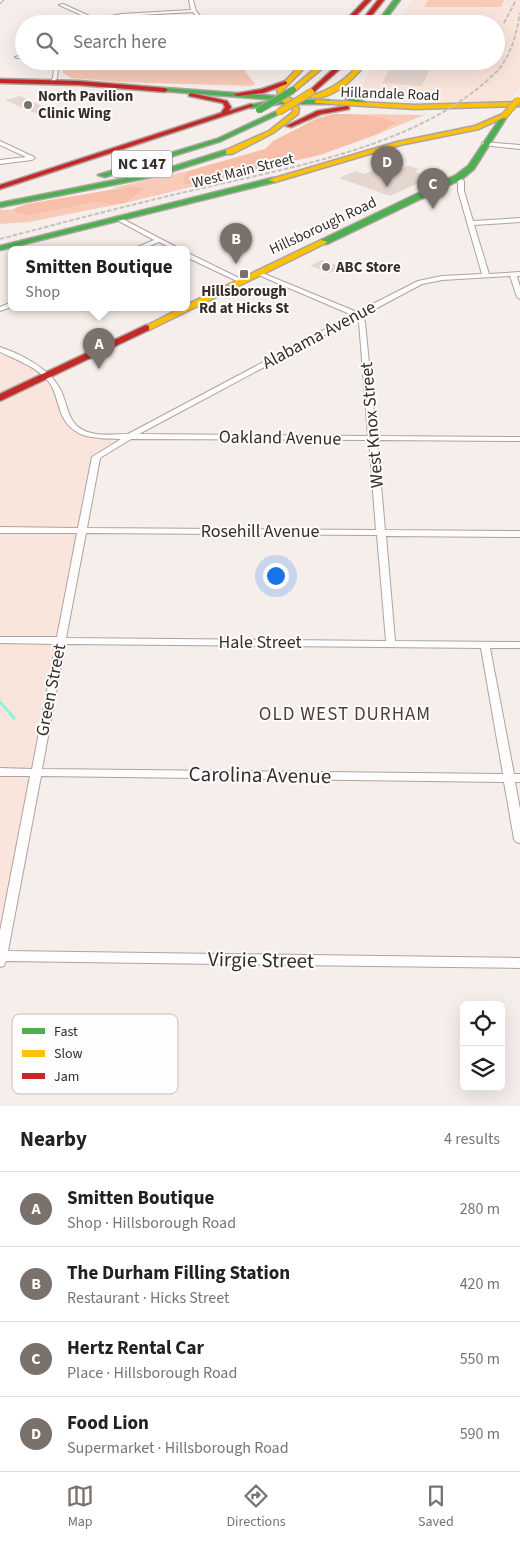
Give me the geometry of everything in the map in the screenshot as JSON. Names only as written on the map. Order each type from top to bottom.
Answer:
[{"type":"main road","points":[[354,15],[368,0]]},
{"type":"main road","points":[[369,15],[381,0]]},
{"type":"main road","points":[[386,15],[397,0]]},
{"type":"main road","points":[[396,15],[404,0]]},
{"type":"main road","points":[[286,99],[303,70]]},
{"type":"main road","name":"NC 147","points":[[0,200],[173,155],[230,136],[286,99],[318,70]]},
{"type":"main road","name":"NC 147","points":[[0,191],[171,147],[207,134],[256,103],[286,99],[311,92],[336,70]]},
{"type":"main road","points":[[0,187],[248,106],[334,92],[346,86],[359,70]]},
{"type":"main road","points":[[361,70],[347,95],[348,98],[367,105]]},
{"type":"main road","points":[[0,81],[238,94],[286,99]]},
{"type":"main road","points":[[52,83],[190,95],[225,102],[228,108],[224,113]]},
{"type":"main road","points":[[238,94],[263,92],[286,99],[296,108],[296,113],[262,137]]},
{"type":"main road","name":"Hillandale Road","points":[[190,95],[256,103],[286,99],[367,105],[448,107],[519,102]]},
{"type":"main road","name":"Hillandale Road","points":[[286,99],[347,108],[421,112],[519,102]]},
{"type":"main road","name":"Hillsborough Road","points":[[190,306],[456,179],[470,169],[492,132],[505,115],[519,102]]},
{"type":"main road","points":[[0,205],[162,172],[232,150],[319,112],[347,108]]},
{"type":"main road","name":"West Main Street","points":[[0,248],[298,173],[399,143],[484,126],[505,115]]},
{"type":"main road","name":"West Main Street","points":[[433,136],[492,132]]},
{"type":"main road","name":"Hillsborough Road","points":[[0,398],[179,311]]},
{"type":"street","points":[[191,0],[194,11],[197,15]]},
{"type":"street","points":[[61,5],[83,15]]},
{"type":"street","points":[[125,15],[194,11]]},
{"type":"street","points":[[52,83],[56,70]]},
{"type":"street","points":[[0,143],[32,158],[0,162]]},
{"type":"street","points":[[484,144],[520,147]]},
{"type":"street","points":[[456,179],[486,276]]},
{"type":"street","points":[[117,218],[171,246]]},
{"type":"street","points":[[470,222],[520,220]]},
{"type":"street","points":[[145,246],[159,240]]},
{"type":"street","points":[[190,256],[241,281]]},
{"type":"street","points":[[258,273],[358,315]]},
{"type":"street","points":[[517,275],[520,297]]},
{"type":"street","name":"Alabama Avenue","points":[[130,436],[420,282],[517,275]]},
{"type":"street","name":"West Knox Street","points":[[358,315],[362,322],[374,439],[391,644]]},
{"type":"street","points":[[0,349],[46,376],[57,389],[64,416],[74,427],[92,436],[130,436]]},
{"type":"street","name":"Oakland Avenue","points":[[130,436],[520,439]]},
{"type":"street","name":"Green Street","points":[[1,959],[96,458],[130,436]]},
{"type":"street","name":"Rosehill Avenue","points":[[0,530],[520,534]]},
{"type":"street","name":"Hale Street","points":[[0,640],[520,645]]},
{"type":"street","points":[[485,644],[514,778],[520,839]]},
{"type":"street","name":"Carolina Avenue","points":[[0,772],[514,778]]},
{"type":"street","name":"Virgie Street","points":[[1,959],[520,963]]},
{"type":"shaded area","points":[[412,0],[520,0],[520,87],[510,101],[432,103],[373,100],[356,97],[370,70],[505,70],[505,15],[403,15]]},
{"type":"shaded area","points":[[428,0],[504,0],[501,7],[424,7]]},
{"type":"shaded area","points":[[63,70],[244,70],[255,84],[252,86],[121,82],[71,78],[63,73]]},
{"type":"shaded area","points":[[334,114],[358,114],[381,117],[396,123],[378,134],[320,155],[235,174],[212,182],[183,185],[184,176],[188,171],[265,149],[273,141],[318,118]]},
{"type":"shaded area","points":[[365,114],[424,115],[378,134],[394,125],[379,117]]},
{"type":"shaded area","points":[[188,171],[184,176],[183,185],[212,182],[125,203],[145,189],[112,188]]},
{"type":"shaded area","points":[[127,187],[146,188],[125,203],[114,205],[99,202],[27,215],[13,211],[15,208],[27,204]]},
{"type":"shaded area","points":[[99,202],[114,205],[29,222],[0,224],[0,210],[73,207]]},
{"type":"shaded area","points":[[0,352],[36,371],[54,386],[79,432],[126,438],[97,455],[0,962]]},
{"type":"building","points":[[388,70],[430,70],[422,86],[382,83]]},
{"type":"building","name":"North Pavilion Clinic Wing","points":[[20,96],[51,110],[37,114],[5,100]]},
{"type":"building","points":[[389,163],[403,168],[409,166],[419,169],[415,172],[431,177],[390,196],[339,178],[355,171],[364,174]]},
{"type":"building","name":"ABC Store","points":[[322,260],[341,267],[330,273],[310,266]]},
{"type":"waterway","points":[[0,702],[14,718]]},
{"type":"railway","points":[[505,21],[516,0]]},
{"type":"railway","points":[[505,60],[514,39],[520,13]]},
{"type":"railway","points":[[0,239],[145,202],[311,163],[351,151],[427,121],[461,101],[499,70]]},
{"type":"traffic: fast","points":[[386,15],[397,0]]},
{"type":"traffic: fast","points":[[351,88],[348,98],[367,105]]},
{"type":"traffic: fast","points":[[165,90],[289,99]]},
{"type":"traffic: fast","points":[[259,110],[293,90]]},
{"type":"traffic: fast","points":[[251,106],[279,102],[329,102]]},
{"type":"traffic: fast","points":[[102,175],[219,140],[279,112]]},
{"type":"traffic: fast","points":[[324,242],[459,177],[471,167],[505,115]]},
{"type":"traffic: fast","points":[[0,205],[157,174],[229,152]]},
{"type":"traffic: fast","points":[[0,248],[272,180]]},
{"type":"traffic: slow","points":[[294,102],[282,96],[280,90],[299,70]]},
{"type":"traffic: slow","points":[[293,90],[317,70]]},
{"type":"traffic: slow","points":[[312,97],[336,89],[357,70]]},
{"type":"traffic: slow","points":[[279,112],[311,92]]},
{"type":"traffic: slow","points":[[229,152],[271,132],[296,113],[296,108],[282,99]]},
{"type":"traffic: slow","points":[[505,115],[518,100]]},
{"type":"traffic: slow","points":[[317,102],[415,107],[520,104]]},
{"type":"traffic: slow","points":[[272,180],[399,143],[477,128],[505,115]]},
{"type":"traffic: slow","points":[[190,307],[324,242]]},
{"type":"traffic: slow","points":[[146,328],[181,311]]},
{"type":"traffic: jam","points":[[354,15],[368,0]]},
{"type":"traffic: jam","points":[[369,15],[381,0]]},
{"type":"traffic: jam","points":[[311,92],[336,70]]},
{"type":"traffic: jam","points":[[0,81],[79,83],[165,90]]},
{"type":"traffic: jam","points":[[237,94],[263,91],[285,83]]},
{"type":"traffic: jam","points":[[191,95],[225,102],[228,107],[224,113]]},
{"type":"traffic: jam","points":[[0,187],[251,106]]},
{"type":"traffic: jam","points":[[289,126],[319,112],[347,108]]},
{"type":"traffic: jam","points":[[0,398],[146,328]]},
{"type":"place","name":"North Pavilion Clinic Wing","points":[[28,105]]},
{"type":"place","name":"Food Lion","points":[[387,187]]},
{"type":"place","name":"Hertz Rental Car","points":[[433,209]]},
{"type":"place","name":"The Durham Filling Station","points":[[236,264]]},
{"type":"place","name":"ABC Store","points":[[326,267]]},
{"type":"place","name":"Hillsborough Rd at Hicks St","points":[[244,274]]},
{"type":"place","name":"Smitten Boutique","points":[[99,369]]},
{"type":"district","name":"OLD WEST DURHAM","points":[[345,714]]}]
